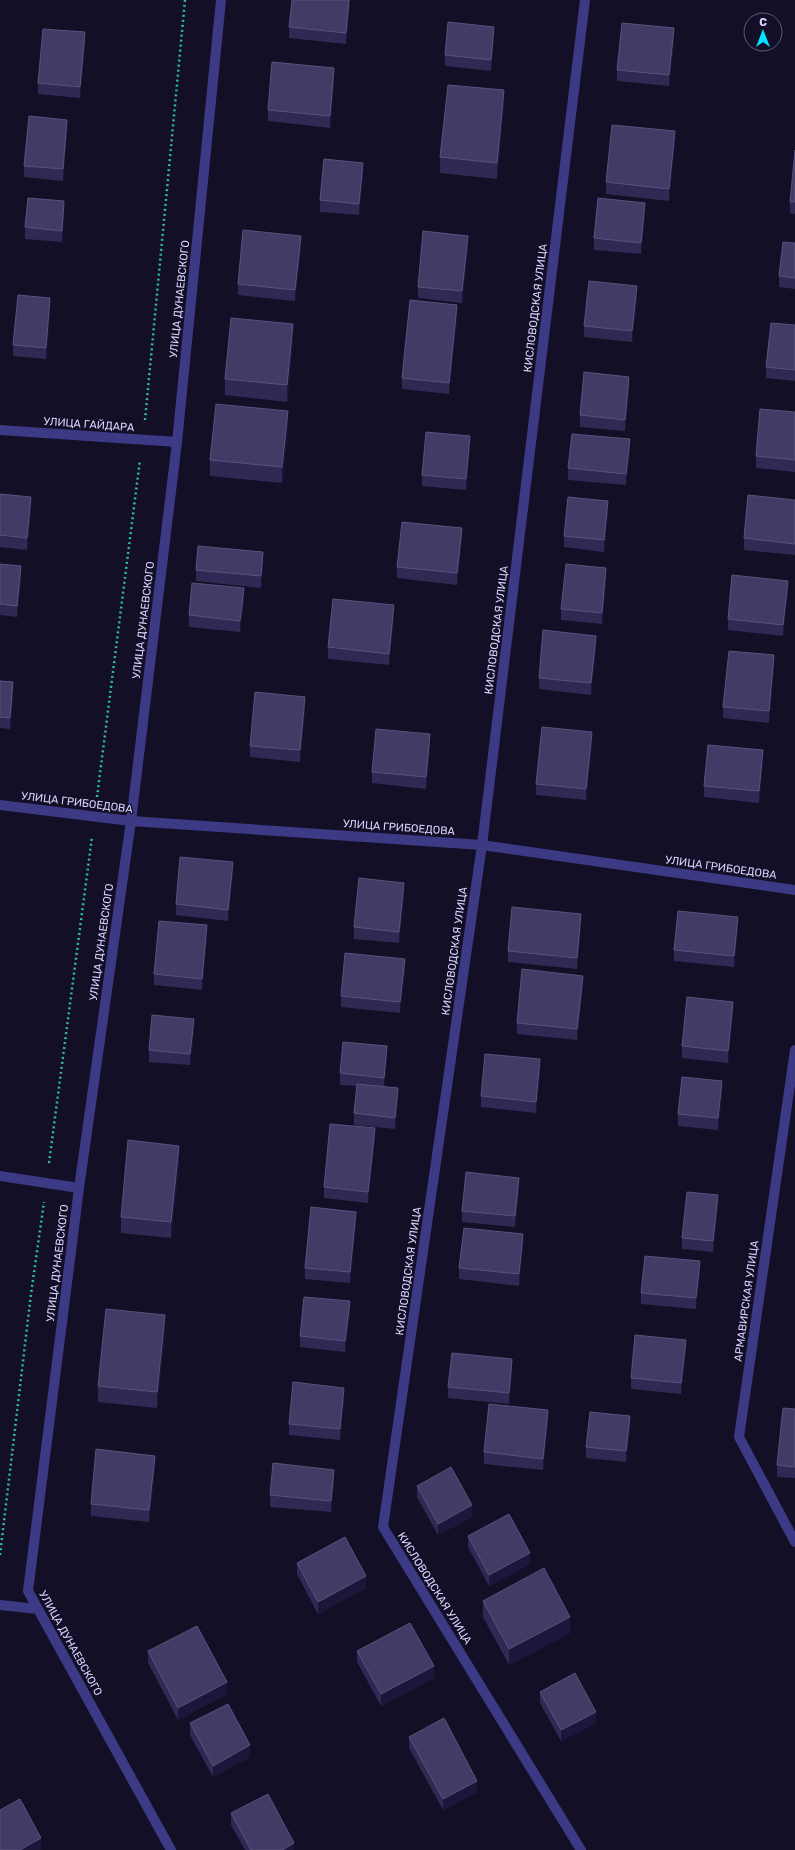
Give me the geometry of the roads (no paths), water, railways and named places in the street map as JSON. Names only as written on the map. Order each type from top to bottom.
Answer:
[{"type":"street","name":"УЛИЦА ДУНАЕВСКОГО","points":[[171,1850],[28,1591],[79,1188],[131,820],[177,442],[221,0]]},
{"type":"street","name":"КИСЛОВОДСКАЯ УЛИЦА","points":[[581,1850],[383,1527],[482,845],[585,0]]},
{"type":"street","name":"УЛИЦА ГАЙДАРА","points":[[0,430],[177,442]]},
{"type":"street","name":"УЛИЦА ГРИБОЕДОВА","points":[[0,805],[131,820],[482,845],[795,890]]},
{"type":"street","name":"АРМАВИРСКАЯ УЛИЦА","points":[[795,1050],[739,1437],[795,1542]]},
{"type":"street","points":[[0,1176],[79,1188]]},
{"type":"street","points":[[0,1605],[38,1609]]}]
